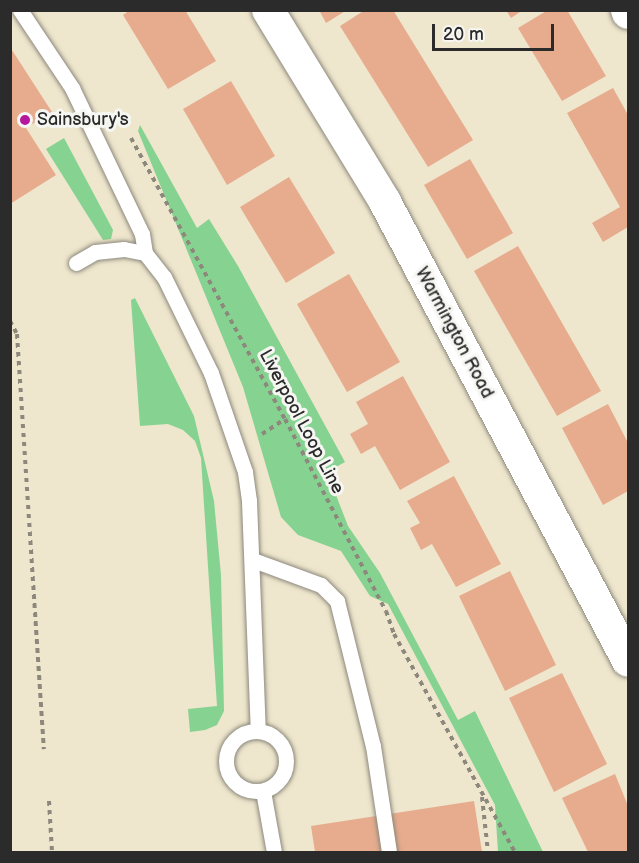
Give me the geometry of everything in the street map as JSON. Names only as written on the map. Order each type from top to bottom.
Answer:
[{"type":"street","name":"Warmington Road","points":[[268,10],[384,202],[628,661]]},
{"type":"lane","points":[[20,10],[72,88],[142,234],[145,253],[164,277],[211,373],[233,435],[245,472],[253,560],[258,732]]},
{"type":"lane","points":[[76,263],[95,252],[124,249],[145,253]]},
{"type":"lane","points":[[253,560],[321,585],[337,601],[373,746],[390,852]]},
{"type":"lane","points":[[258,732],[276,738],[286,754],[285,773],[263,791],[237,785],[226,759],[233,742],[240,736],[258,732]]},
{"type":"lane","points":[[263,791],[274,852]]},
{"type":"path","name":"Liverpool Loop Line","points":[[124,127],[285,419],[386,611],[394,634],[515,852]]},
{"type":"path","points":[[10,321],[17,334],[44,749]]},
{"type":"path","points":[[261,434],[285,419]]},
{"type":"path","points":[[482,796],[488,852]]},
{"type":"path","points":[[49,801],[52,852]]},
{"type":"green space","points":[[140,125],[197,228],[209,219],[238,266],[345,462],[327,472],[348,526],[380,573],[458,720],[475,711],[543,852],[498,852],[495,805],[388,604],[370,596],[341,551],[298,535],[281,517],[243,387],[138,131]]},
{"type":"green space","points":[[64,138],[113,230],[111,239],[103,240],[46,149]]},
{"type":"green space","points":[[135,298],[194,416],[214,501],[221,575],[224,711],[217,725],[205,730],[190,732],[188,709],[217,706],[201,458],[195,441],[183,430],[168,424],[140,426],[131,300]]},
{"type":"building","points":[[130,10],[185,10],[216,61],[168,89],[123,15]]},
{"type":"building","points":[[319,10],[347,10],[326,23]]},
{"type":"building","points":[[365,10],[393,10],[473,140],[428,167],[340,26]]},
{"type":"building","points":[[506,10],[523,10],[511,18]]},
{"type":"building","points":[[548,10],[567,10],[606,76],[562,101],[518,28]]},
{"type":"building","name":"Sainsbury's","points":[[10,47],[52,112],[26,128],[56,175],[10,204]]},
{"type":"building","points":[[231,81],[275,156],[227,185],[183,109]]},
{"type":"building","points":[[613,88],[628,115],[628,227],[603,242],[592,223],[620,207],[567,113]]},
{"type":"building","points":[[470,159],[513,233],[467,259],[424,185]]},
{"type":"building","points":[[289,177],[335,253],[286,283],[240,207]]},
{"type":"building","points":[[518,246],[601,391],[557,416],[474,271]]},
{"type":"building","points":[[349,274],[400,362],[347,392],[297,304]]},
{"type":"building","points":[[403,376],[450,462],[400,490],[375,446],[361,454],[350,434],[368,424],[356,402]]},
{"type":"building","points":[[608,404],[628,443],[628,491],[603,505],[562,428]]},
{"type":"building","points":[[454,476],[501,564],[456,587],[432,544],[421,550],[410,528],[420,523],[407,501]]},
{"type":"building","points":[[510,571],[556,665],[505,691],[459,596]]},
{"type":"building","points":[[562,673],[607,764],[554,792],[509,698]]},
{"type":"building","points":[[615,774],[628,806],[628,852],[588,852],[562,798]]},
{"type":"building","points":[[474,801],[482,852],[315,852],[311,826]]},
{"type":"place","name":"Sainsbury's","points":[[25,120]]}]
